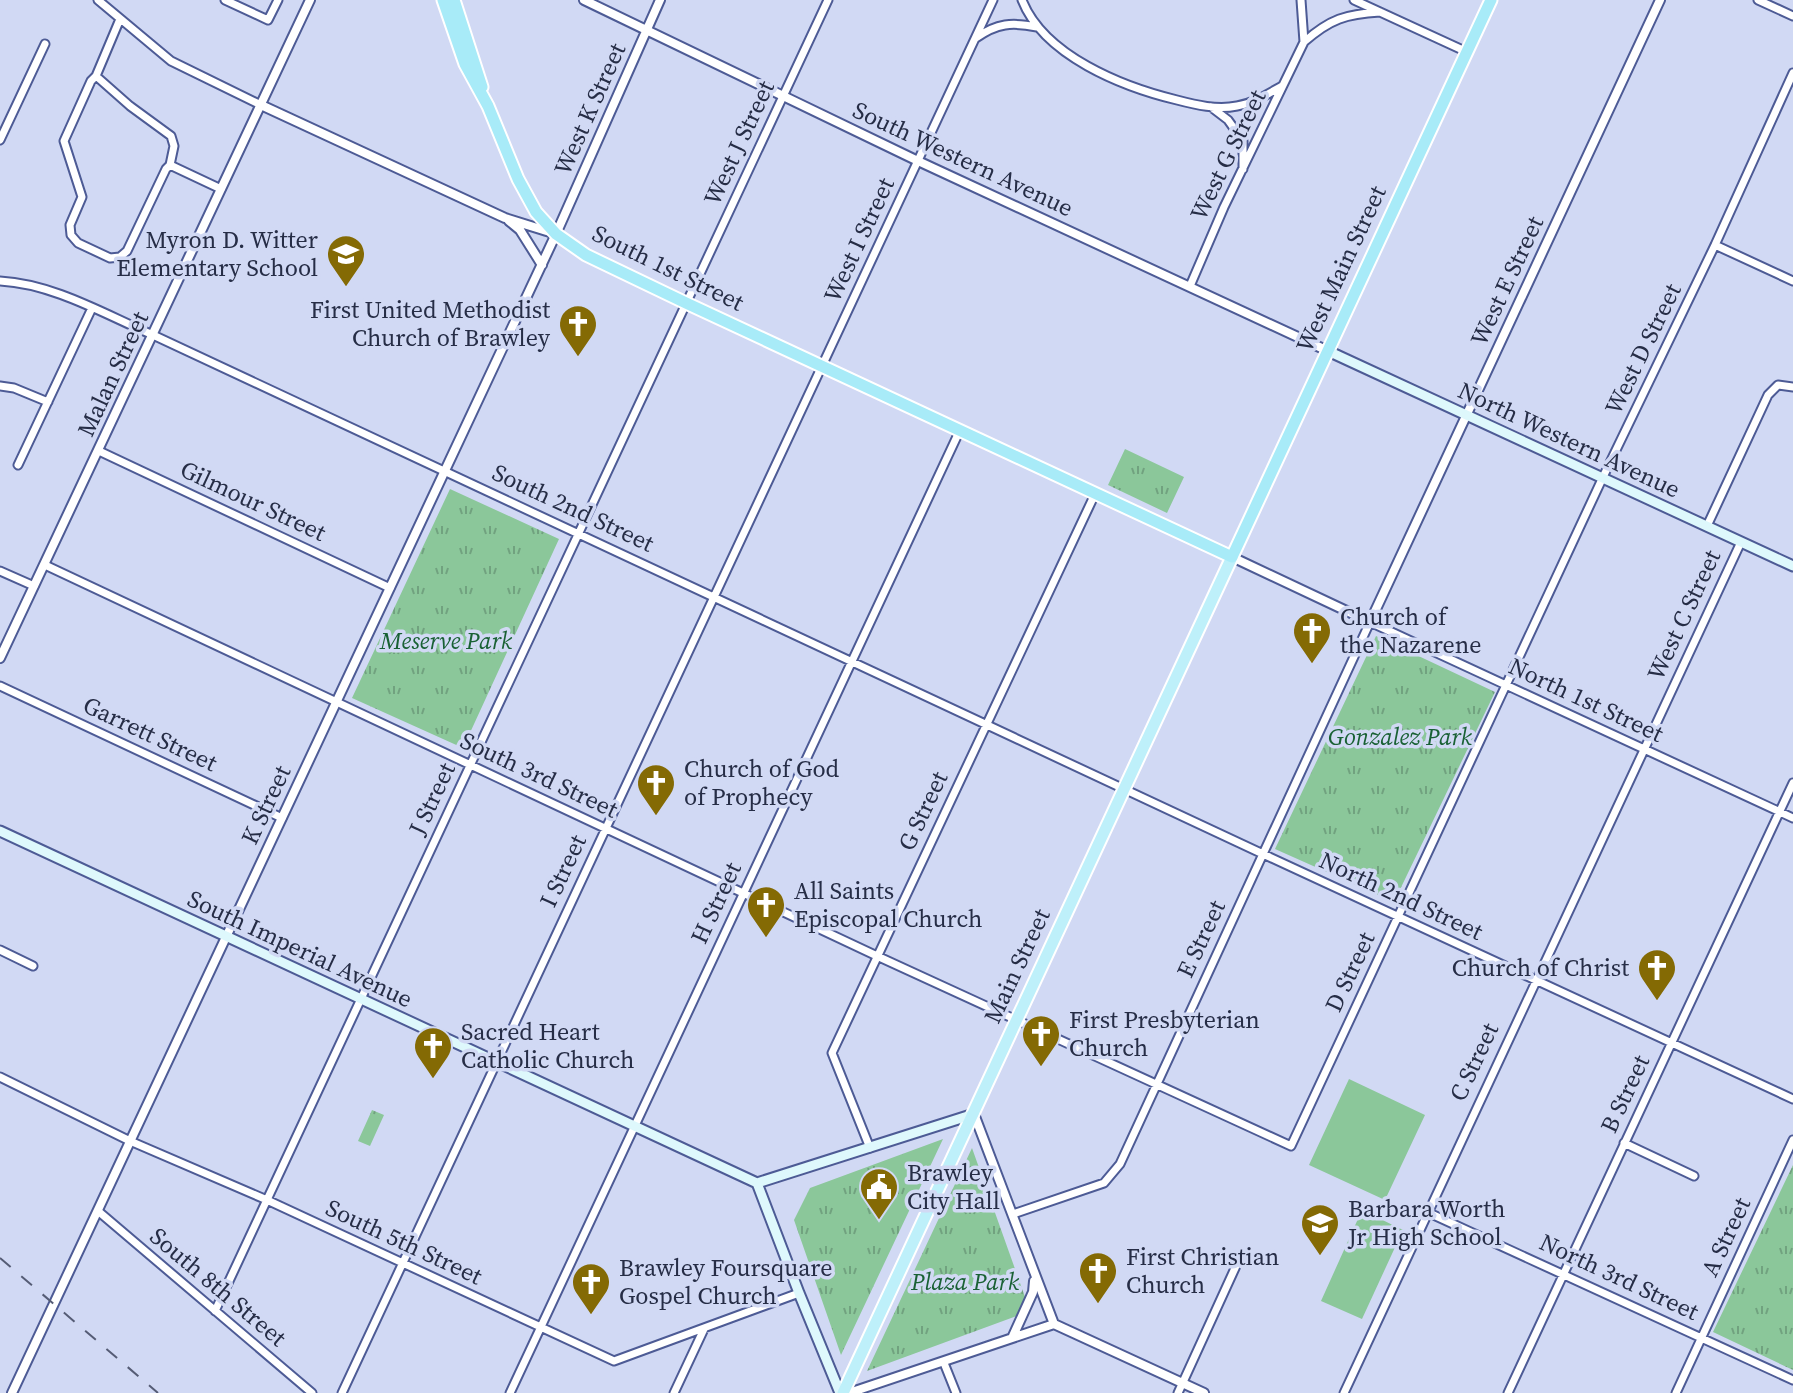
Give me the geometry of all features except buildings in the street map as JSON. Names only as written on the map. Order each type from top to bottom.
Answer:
[{"type":"highway","points":[[443,0],[465,64],[488,106],[518,179],[536,212],[556,234]]},
{"type":"highway","points":[[454,0],[488,106]]},
{"type":"highway","name":"West Main Street","points":[[1232,557],[1491,0]]},
{"type":"highway","name":"South 1st Street","points":[[556,234],[586,255],[686,303],[1232,557]]},
{"type":"main road","name":"North Western Avenue","points":[[1328,351],[1793,566]]},
{"type":"main road","name":"Main Street","points":[[842,1393],[1232,557]]},
{"type":"main road","name":"South Imperial Avenue","points":[[0,831],[757,1183]]},
{"type":"main road","points":[[842,1393],[757,1183],[974,1114]]},
{"type":"street","name":"South 1st Street","points":[[98,0],[155,49],[186,70],[505,218],[556,234]]},
{"type":"street","points":[[225,0],[268,20],[278,0]]},
{"type":"street","name":"Malan Street","points":[[0,658],[310,0]]},
{"type":"street","name":"South Western Avenue","points":[[584,0],[918,161],[1328,351]]},
{"type":"street","name":"West K Street","points":[[556,234],[660,0]]},
{"type":"street","name":"West J Street","points":[[686,303],[828,0]]},
{"type":"street","name":"West I Street","points":[[822,366],[993,0]]},
{"type":"street","points":[[1022,0],[1037,27],[1085,65],[1144,92],[1211,107],[1237,107],[1260,99],[1284,85]]},
{"type":"street","name":"West G Street","points":[[1190,286],[1304,42],[1301,0]]},
{"type":"street","points":[[1354,0],[1467,52]]},
{"type":"street","name":"West E Street","points":[[1370,622],[1660,0]]},
{"type":"street","points":[[1758,0],[1793,16]]},
{"type":"street","points":[[1304,42],[1320,28],[1349,14],[1380,12]]},
{"type":"street","points":[[96,76],[171,136],[174,146],[170,165],[127,251],[120,257],[110,258],[78,243],[71,235],[70,225],[82,197],[64,141],[120,19]]},
{"type":"street","points":[[974,39],[991,27],[1014,22],[1037,27]]},
{"type":"street","points":[[0,140],[45,44]]},
{"type":"street","name":"West D Street","points":[[1506,684],[1715,245],[1793,73]]},
{"type":"street","points":[[1211,107],[1228,120],[1243,141],[1242,171]]},
{"type":"street","points":[[170,165],[221,189]]},
{"type":"street","points":[[505,218],[520,230],[542,265]]},
{"type":"street","name":"K Street","points":[[12,1393],[556,234]]},
{"type":"street","points":[[1715,245],[1793,281]]},
{"type":"street","name":"South 2nd Street","points":[[0,281],[40,287],[153,335],[1124,788]]},
{"type":"street","name":"J Street","points":[[215,1311],[686,303]]},
{"type":"street","points":[[18,465],[92,308]]},
{"type":"street","name":"I Street","points":[[342,1393],[822,366]]},
{"type":"street","name":"West C Street","points":[[1707,526],[1768,395],[1778,385],[1793,387]]},
{"type":"street","points":[[0,386],[27,392],[48,402]]},
{"type":"street","name":"H Street","points":[[510,1393],[960,430]]},
{"type":"street","name":"Gilmour Street","points":[[99,451],[390,588]]},
{"type":"street","name":"G Street","points":[[870,1148],[832,1053],[1095,494]]},
{"type":"street","name":"West C Street","points":[[1642,749],[1741,542]]},
{"type":"street","name":"North 1st Street","points":[[1232,557],[1793,818]]},
{"type":"street","name":"South 3rd Street","points":[[45,565],[1016,1020]]},
{"type":"street","points":[[0,571],[34,586]]},
{"type":"street","name":"E Street","points":[[1013,1214],[1104,1183],[1120,1164],[1370,622]]},
{"type":"street","name":"D Street","points":[[1156,1085],[1291,1146],[1506,684]]},
{"type":"street","name":"Garrett Street","points":[[0,686],[282,818]]},
{"type":"street","name":"C Street","points":[[1344,1393],[1642,749]]},
{"type":"street","name":"B Street","points":[[1508,1393],[1793,783]]},
{"type":"street","name":"North 2nd Street","points":[[1124,788],[1793,1099]]},
{"type":"street","points":[[0,950],[33,966]]},
{"type":"street","points":[[1016,1020],[1156,1085]]},
{"type":"street","name":"South 5th Street","points":[[0,1077],[130,1141],[267,1200],[614,1361],[799,1293]]},
{"type":"street","points":[[974,1114],[1054,1324],[1204,1393]]},
{"type":"street","name":"A Street","points":[[1676,1393],[1793,1140]]},
{"type":"street","points":[[1624,1143],[1694,1176]]},
{"type":"street","name":"South 8th Street","points":[[98,1211],[312,1393]]},
{"type":"street","name":"North 3rd Street","points":[[1427,1212],[1793,1380]]},
{"type":"street","points":[[1178,1393],[1236,1266]]},
{"type":"street","points":[[1013,1336],[1033,1292],[1034,1276]]},
{"type":"street","points":[[849,1393],[1054,1324]]},
{"type":"street","points":[[674,1393],[704,1329]]},
{"type":"street","points":[[944,1363],[956,1393]]},
{"type":"green space","points":[[1125,449],[1184,477],[1167,513],[1108,485]]},
{"type":"green space","name":"Meserve Park","points":[[450,489],[559,539],[463,748],[352,698]]},
{"type":"green space","name":"Gonzalez Park","points":[[1376,636],[1495,692],[1394,902],[1275,849]]},
{"type":"green space","points":[[1349,1079],[1425,1115],[1385,1200],[1309,1165]]},
{"type":"green space","points":[[372,1110],[384,1115],[370,1146],[358,1141]]},
{"type":"green space","name":"Plaza Park","points":[[943,1139],[841,1355],[794,1220],[810,1188]]},
{"type":"green space","name":"Plaza Park","points":[[972,1148],[1030,1311],[867,1371]]},
{"type":"green space","points":[[1793,1165],[1793,1370],[1713,1332]]},
{"type":"green space","points":[[1362,1210],[1403,1230],[1362,1319],[1321,1301]]},
{"type":"railway","points":[[0,1258],[158,1393]]},
{"type":"place","name":"Myron D. Witter Elementary School","points":[[346,288]]},
{"type":"place","name":"First United Methodist Church of Brawley","points":[[578,358]]},
{"type":"place","name":"Church of the Nazarene","points":[[1312,665]]},
{"type":"place","name":"Church of God of Prophecy","points":[[656,817]]},
{"type":"place","name":"All Saints Episcopal Church","points":[[766,939]]},
{"type":"place","name":"Church of Christ","points":[[1657,1002]]},
{"type":"place","name":"First Presbyterian Church","points":[[1041,1068]]},
{"type":"place","name":"Sacred Heart Catholic Church","points":[[433,1080]]},
{"type":"place","name":"Brawley City Hall","points":[[879,1221]]},
{"type":"place","name":"Barbara Worth Jr High School","points":[[1320,1257]]},
{"type":"place","name":"First Christian Church","points":[[1098,1305]]},
{"type":"place","name":"Brawley Foursquare Gospel Church","points":[[591,1316]]}]
